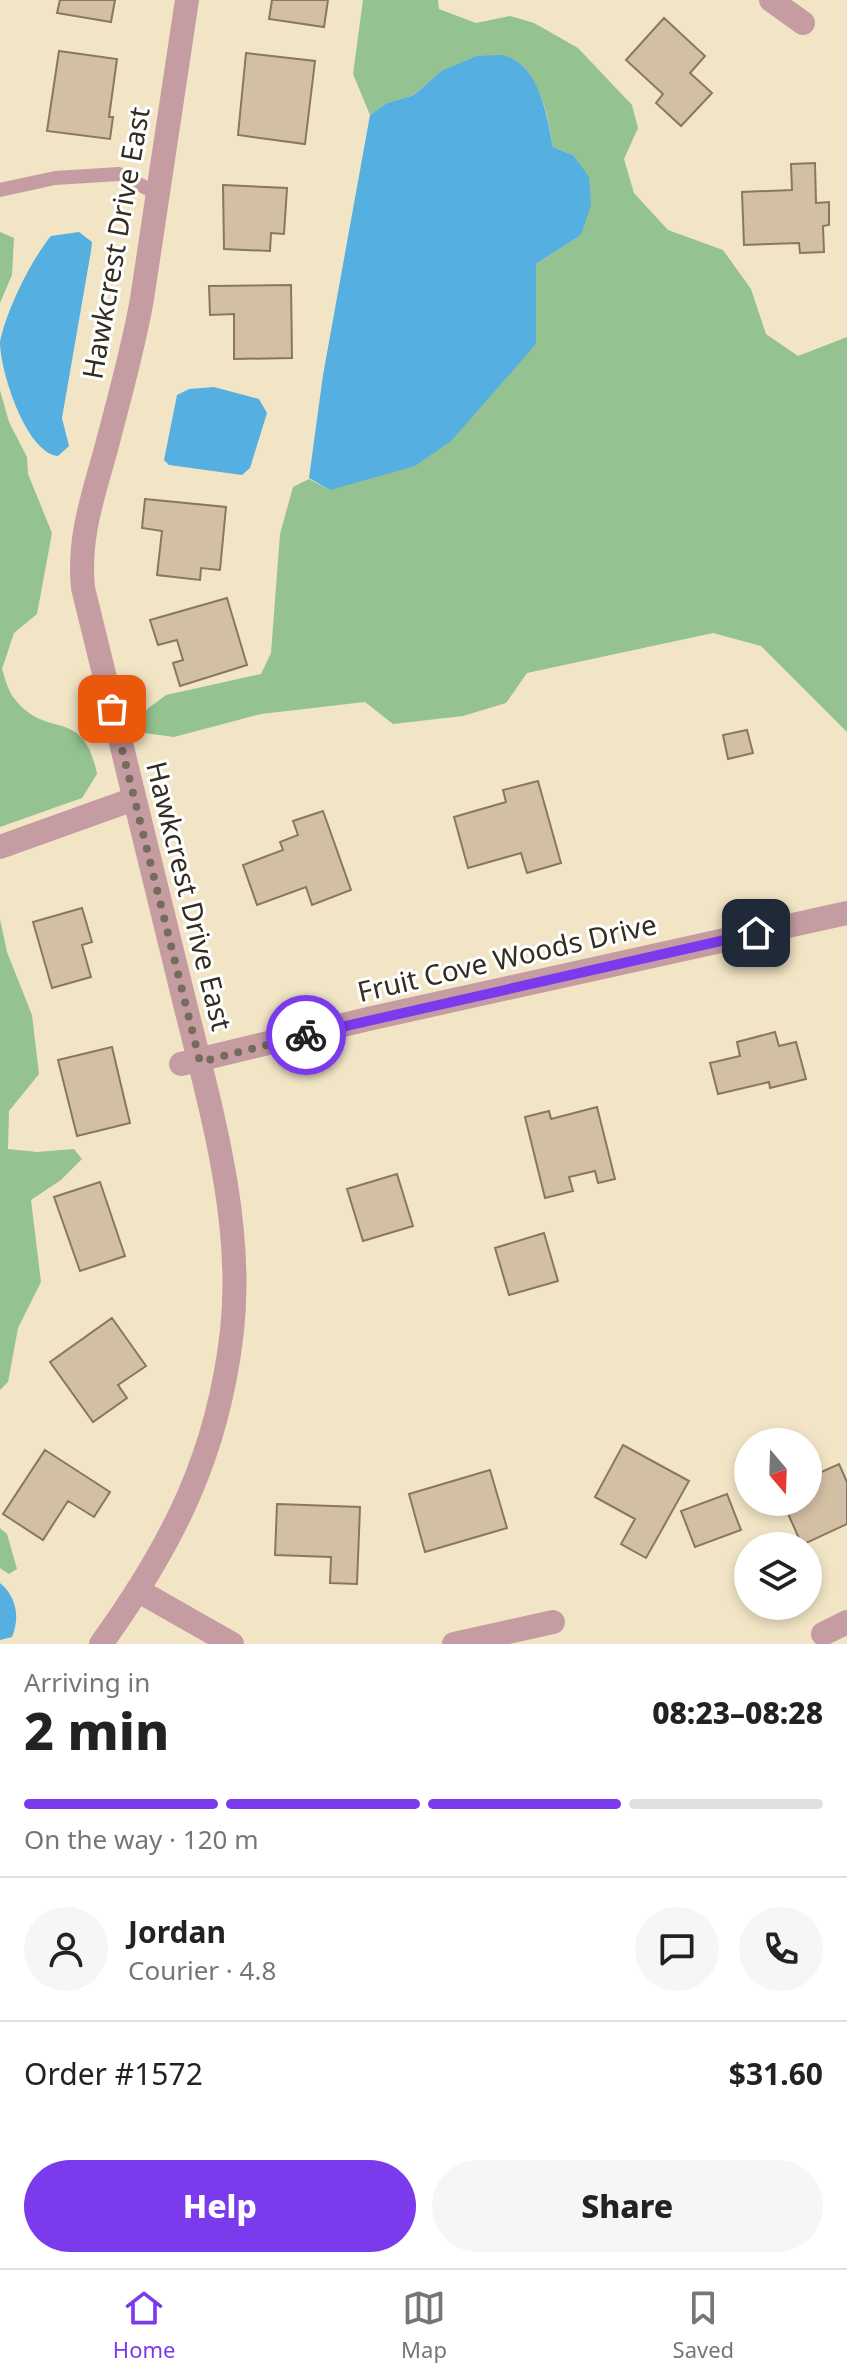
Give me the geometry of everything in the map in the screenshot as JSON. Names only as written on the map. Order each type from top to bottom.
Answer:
[{"type":"street","name":"Hawkcrest Drive East","points":[[101,1644],[139,1591],[191,1495],[214,1427],[232,1329],[235,1275],[230,1216],[190,1063],[134,799],[83,588],[81,563],[90,500],[134,344],[187,0]]},
{"type":"street","points":[[771,0],[803,23]]},
{"type":"street","points":[[0,847],[134,799]]},
{"type":"street","name":"Fruit Cove Woods Drive","points":[[190,1063],[368,1019],[847,913]]},
{"type":"street","points":[[139,1591],[232,1644]]},
{"type":"street","points":[[454,1644],[553,1622]]},
{"type":"street","points":[[823,1634],[847,1622]]},
{"type":"lane","points":[[0,190],[55,178],[119,174],[158,194]]},
{"type":"green space","points":[[363,0],[438,0],[439,9],[476,23],[510,16],[534,23],[578,48],[632,105],[638,128],[624,159],[634,193],[668,230],[723,250],[751,289],[766,334],[798,356],[847,337],[847,732],[761,646],[713,633],[527,673],[506,703],[463,716],[393,724],[365,702],[261,714],[174,737],[144,733],[142,713],[166,695],[261,674],[271,653],[280,534],[293,487],[309,479],[330,490],[536,344],[536,264],[581,235],[573,155],[553,147],[548,119],[535,85],[507,56],[441,71],[414,95],[387,103],[370,115],[353,74]]},
{"type":"green space","points":[[0,232],[14,238],[12,275],[0,303]]},
{"type":"green space","points":[[0,390],[9,422],[27,457],[28,474],[52,533],[37,614],[14,633],[2,669],[12,695],[26,711],[39,719],[63,726],[83,739],[91,752],[97,774],[82,798],[0,827]]},
{"type":"green space","points":[[0,919],[7,952],[32,1015],[39,1074],[9,1111],[8,1149],[37,1152],[74,1149],[82,1159],[61,1180],[31,1200],[41,1282],[18,1328],[8,1382],[0,1390]]},
{"type":"green space","points":[[0,1528],[7,1534],[17,1569],[9,1574],[0,1568]]},
{"type":"water","points":[[477,56],[509,57],[529,73],[541,96],[553,147],[573,155],[589,177],[591,205],[581,235],[536,264],[536,344],[451,441],[415,466],[330,490],[309,478],[323,375],[370,115],[387,103],[414,95],[441,71]]},
{"type":"water","points":[[79,232],[92,242],[62,418],[69,446],[58,456],[35,441],[17,409],[5,372],[0,342],[14,301],[43,246],[51,236]]},
{"type":"water","points":[[214,387],[259,399],[267,413],[250,468],[242,475],[169,465],[164,460],[177,395],[189,389]]},
{"type":"water","points":[[0,1583],[13,1601],[16,1623],[12,1637],[0,1640]]},
{"type":"building","points":[[60,0],[115,0],[111,22],[57,13]]},
{"type":"building","points":[[272,0],[328,0],[324,27],[269,19]]},
{"type":"building","points":[[664,18],[705,56],[690,73],[712,93],[681,126],[656,103],[663,94],[626,60]]},
{"type":"building","points":[[59,51],[117,59],[109,117],[113,117],[110,139],[47,131]]},
{"type":"building","points":[[246,53],[315,61],[305,144],[238,135]]},
{"type":"building","points":[[815,163],[816,203],[829,202],[829,225],[823,226],[824,252],[800,253],[799,243],[744,245],[742,192],[792,190],[791,164]]},
{"type":"building","points":[[223,185],[287,188],[284,234],[271,233],[270,251],[224,249]]},
{"type":"building","points":[[291,285],[292,358],[234,359],[234,314],[210,315],[209,286]]},
{"type":"building","points":[[145,499],[226,507],[220,570],[201,568],[200,580],[157,575],[162,531],[142,528]]},
{"type":"building","points":[[227,598],[247,665],[180,686],[173,663],[183,660],[177,640],[158,645],[150,620]]},
{"type":"building","points":[[747,730],[753,753],[728,759],[723,735]]},
{"type":"building","points":[[538,781],[561,863],[527,873],[521,853],[468,868],[454,817],[506,802],[503,790]]},
{"type":"building","points":[[323,811],[351,890],[312,905],[306,887],[257,905],[243,865],[283,850],[280,842],[298,835],[293,821]]},
{"type":"building","points":[[82,908],[92,942],[82,945],[91,977],[52,988],[33,922]]},
{"type":"building","points":[[775,1032],[779,1046],[796,1042],[806,1079],[770,1088],[769,1082],[718,1094],[710,1063],[740,1056],[737,1042]]},
{"type":"building","points":[[112,1047],[130,1123],[77,1136],[58,1060]]},
{"type":"building","points":[[597,1107],[615,1179],[598,1183],[595,1171],[569,1177],[573,1191],[545,1198],[525,1117],[549,1111],[551,1119]]},
{"type":"building","points":[[397,1174],[413,1226],[363,1241],[347,1189]]},
{"type":"building","points":[[100,1182],[125,1256],[80,1271],[54,1197]]},
{"type":"building","points":[[544,1233],[558,1281],[509,1295],[495,1248]]},
{"type":"building","points":[[112,1318],[146,1366],[118,1385],[127,1398],[93,1422],[50,1362]]},
{"type":"building","points":[[623,1445],[689,1481],[646,1558],[621,1544],[635,1519],[595,1497]]},
{"type":"building","points":[[45,1450],[110,1492],[94,1517],[68,1501],[43,1540],[3,1514]]},
{"type":"building","points":[[839,1464],[847,1482],[847,1524],[822,1536],[822,1532],[796,1532],[789,1516],[822,1516],[822,1472]]},
{"type":"building","points":[[490,1470],[507,1528],[425,1552],[409,1494]]},
{"type":"building","points":[[727,1494],[741,1530],[695,1547],[681,1511]]},
{"type":"building","points":[[277,1504],[360,1507],[357,1584],[330,1583],[331,1557],[275,1555]]},
{"type":"way so far","points":[[112,709],[200,1062],[306,1035]]},
{"type":"route","points":[[306,1035],[756,933]]}]
